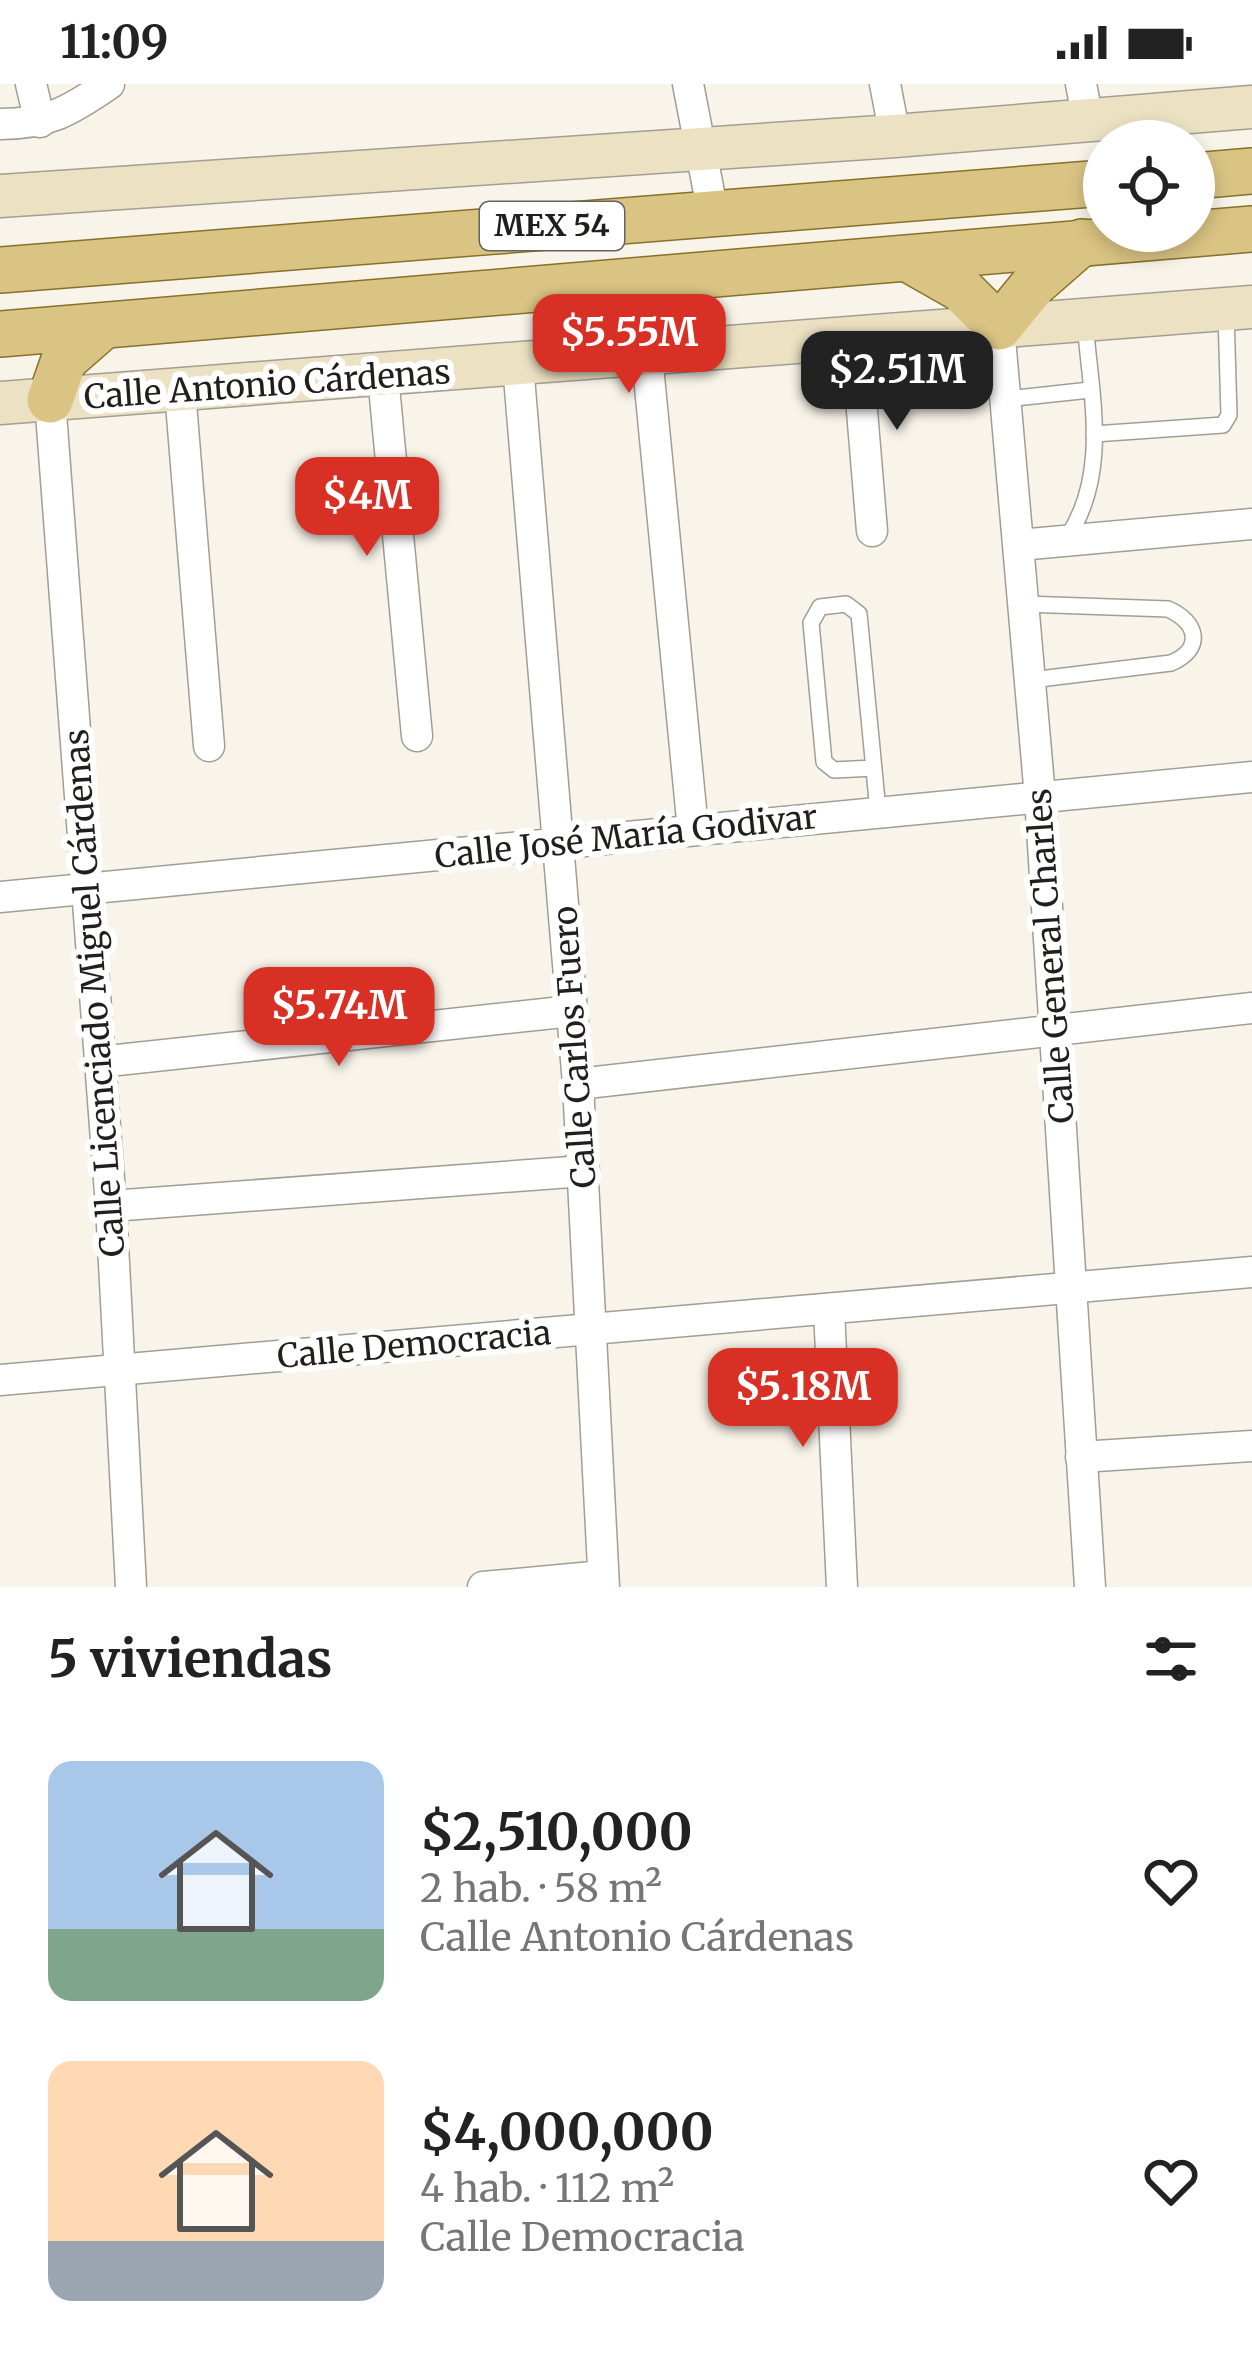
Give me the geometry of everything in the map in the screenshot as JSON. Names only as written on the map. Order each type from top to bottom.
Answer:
[{"type":"main road","points":[[1215,174],[1252,171]]},
{"type":"main road","name":"MEX 54","points":[[0,270],[1083,185]]},
{"type":"main road","points":[[766,210],[771,270]]},
{"type":"main road","points":[[674,280],[692,215]]},
{"type":"main road","name":"MEX 54","points":[[0,334],[1252,229]]},
{"type":"main road","points":[[910,260],[961,289],[999,327],[1034,284],[1082,242]]},
{"type":"main road","points":[[50,400],[64,360],[103,326]]},
{"type":"street","points":[[31,84],[40,122]]},
{"type":"street","points":[[0,124],[40,122],[79,105],[109,84]]},
{"type":"street","points":[[688,84],[702,149],[692,215]]},
{"type":"street","points":[[885,84],[895,136]]},
{"type":"street","points":[[0,196],[895,136],[1084,102],[1252,107]]},
{"type":"street","name":"Calle Antonio Cárdenas","points":[[0,403],[1239,308]]},
{"type":"street","name":"Calle General Charles","points":[[999,327],[1040,797],[1090,1587]]},
{"type":"street","points":[[856,339],[872,531]]},
{"type":"street","points":[[647,356],[693,830]]},
{"type":"street","name":"Calle Carlos Fuero","points":[[518,365],[578,1084],[603,1582]]},
{"type":"street","points":[[382,376],[417,736]]},
{"type":"street","points":[[180,391],[209,746]]},
{"type":"street","name":"Calle Licenciado Miguel Cárdenas","points":[[50,400],[111,1206],[131,1587]]},
{"type":"street","points":[[1019,545],[1252,524]]},
{"type":"street","name":"Calle José María Godivar","points":[[0,897],[1252,777]]},
{"type":"street","points":[[578,1084],[1252,1008]]},
{"type":"street","points":[[99,1062],[572,1011]]},
{"type":"street","points":[[111,1206],[584,1172]]},
{"type":"street","name":"Calle Democracia","points":[[0,1380],[1252,1272]]},
{"type":"street","points":[[829,1310],[842,1587]]},
{"type":"street","points":[[1081,1457],[1252,1445]]},
{"type":"street","points":[[483,1587],[603,1582]]},
{"type":"lane","points":[[1094,434],[1223,425],[1229,415],[1239,308]]},
{"type":"lane","points":[[1065,541],[1089,499],[1094,434],[1085,320]]},
{"type":"lane","points":[[1006,399],[1090,390]]},
{"type":"lane","points":[[874,768],[834,770],[824,762],[811,623],[820,607],[846,604],[859,614],[874,768],[878,811]]},
{"type":"lane","points":[[1024,604],[1168,608],[1193,627],[1194,641],[1188,653],[1171,663],[1031,680]]}]
